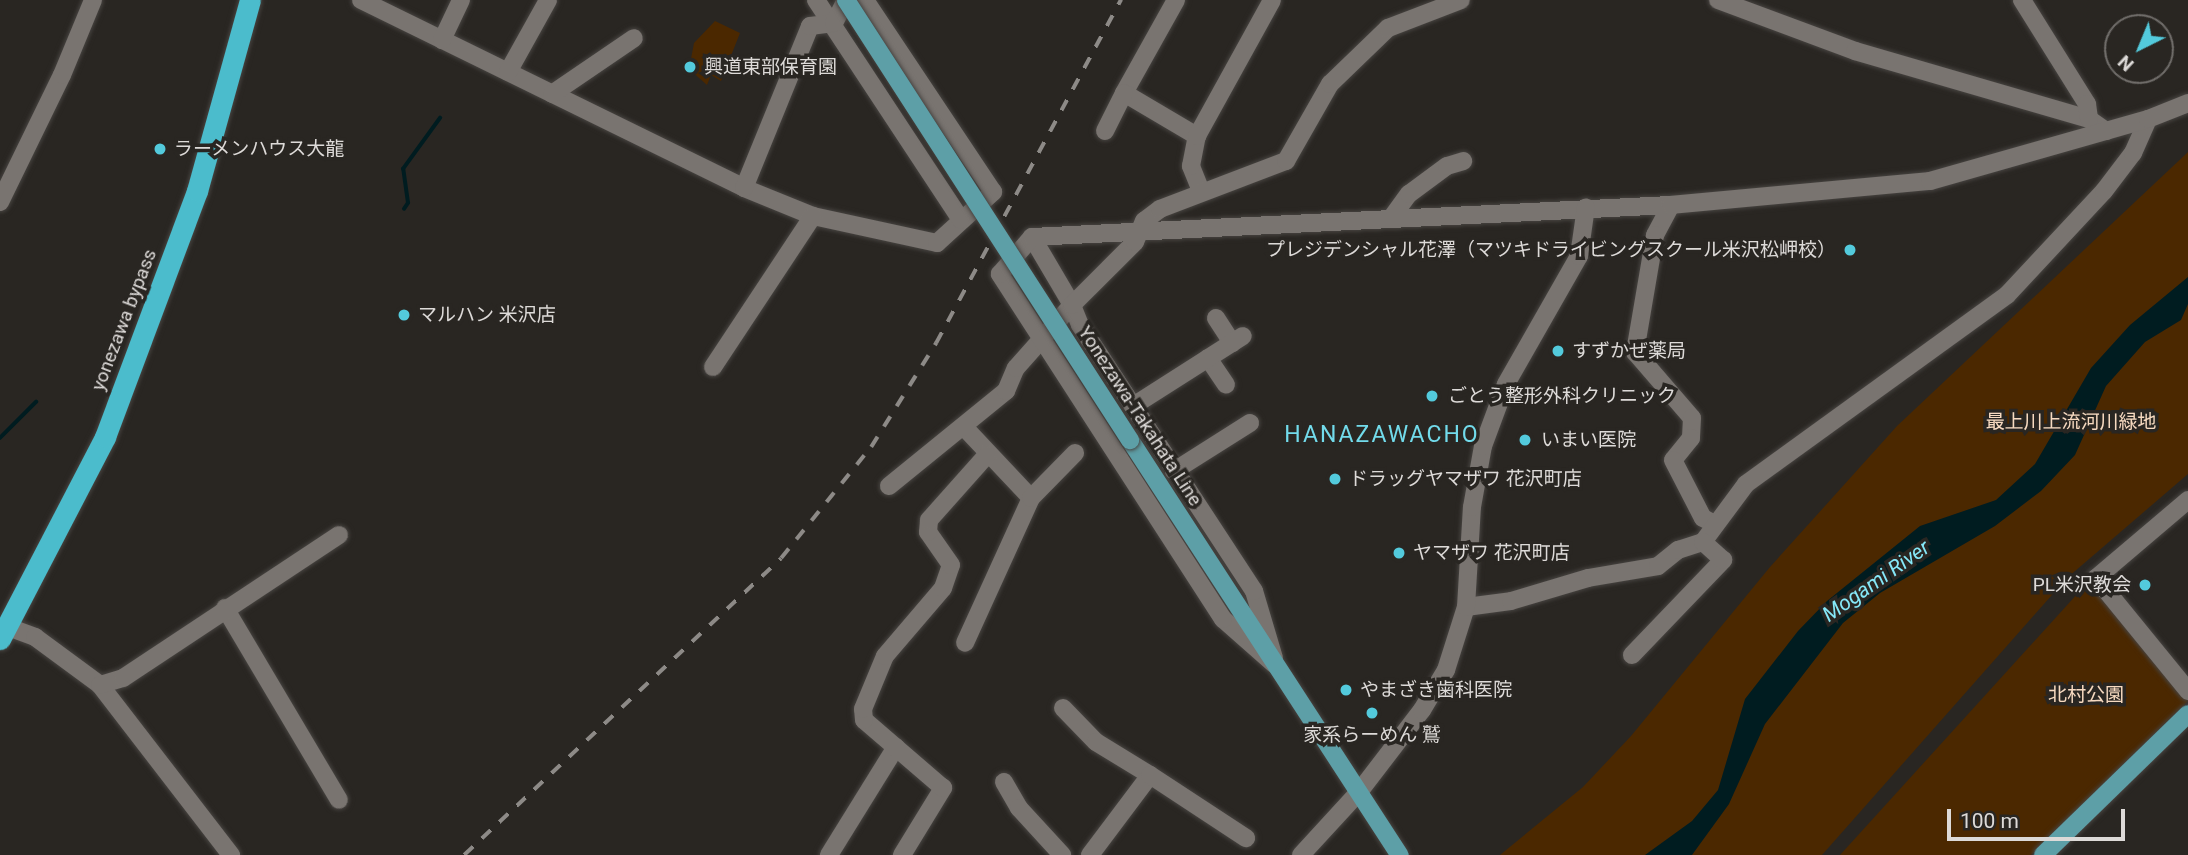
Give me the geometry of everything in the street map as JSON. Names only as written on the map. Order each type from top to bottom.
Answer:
[{"type":"highway","name":"yonezawa bypass","points":[[4,633],[105,437],[197,191],[250,0]]},
{"type":"main road","name":"Yonezawa-Takahata Line","points":[[846,0],[1400,855]]},
{"type":"main road","points":[[2043,855],[2188,714]]},
{"type":"street","points":[[0,202],[62,75],[93,0]]},
{"type":"street","points":[[361,0],[744,188],[813,216],[937,243],[993,192],[865,0]]},
{"type":"street","points":[[442,40],[461,0]]},
{"type":"street","points":[[508,72],[548,0]]},
{"type":"street","points":[[816,0],[834,23],[961,220]]},
{"type":"street","points":[[834,23],[846,0]]},
{"type":"street","points":[[1105,131],[1176,0]]},
{"type":"street","points":[[1201,191],[1191,166],[1197,136],[1272,0]]},
{"type":"street","points":[[889,486],[965,428],[1006,391],[1016,368],[1072,305],[1135,242],[1144,220],[1160,209],[1201,191],[1286,161],[1330,84],[1370,42],[1388,28],[1461,0]]},
{"type":"street","points":[[1718,0],[1856,51],[2090,119],[2106,131]]},
{"type":"street","points":[[2022,0],[2087,104],[2090,119]]},
{"type":"street","points":[[744,188],[810,26],[834,23]]},
{"type":"street","points":[[552,94],[634,38]]},
{"type":"street","points":[[1124,93],[1197,136]]},
{"type":"street","points":[[1277,666],[1223,618],[1000,274],[1032,237],[1586,207],[1671,205],[1930,181],[2148,119],[2188,103]]},
{"type":"street","points":[[1466,607],[1511,601],[1588,578],[1658,566],[1678,550],[1703,542],[1713,523],[1746,484],[2007,295],[2104,191],[2133,153],[2148,119]]},
{"type":"street","points":[[1392,217],[1409,194],[1447,166],[1463,161]]},
{"type":"street","points":[[1671,205],[1655,235],[1635,352],[1692,418],[1691,438],[1673,460],[1703,518],[1713,523]]},
{"type":"street","points":[[1301,855],[1359,792],[1422,710],[1446,670],[1466,607],[1472,507],[1483,446],[1506,384],[1579,256],[1586,207]]},
{"type":"street","points":[[713,367],[813,216]]},
{"type":"street","points":[[1032,237],[1072,305],[1080,325],[1254,591],[1277,666]]},
{"type":"street","points":[[1133,406],[1238,339],[1216,318]]},
{"type":"street","points":[[1208,358],[1226,385]]},
{"type":"street","points":[[1174,471],[1250,423]]},
{"type":"street","points":[[965,428],[987,455],[1031,498]]},
{"type":"street","points":[[965,643],[1031,498],[1075,453]]},
{"type":"street","points":[[902,855],[943,788],[864,720],[863,709],[885,656],[943,588],[951,565],[928,532],[929,520],[987,455]]},
{"type":"street","points":[[2188,500],[2096,578],[2188,691]]},
{"type":"street","points":[[100,685],[123,678],[339,534]]},
{"type":"street","points":[[1632,655],[1723,560],[1703,542]]},
{"type":"street","points":[[225,608],[339,800]]},
{"type":"street","points":[[4,633],[35,637],[100,685],[231,855]]},
{"type":"street","points":[[1063,708],[1096,742],[1246,838]]},
{"type":"street","points":[[830,855],[896,747]]},
{"type":"street","points":[[1090,855],[1150,775]]},
{"type":"street","points":[[1004,782],[1019,808],[1055,854]]},
{"type":"green space","points":[[715,21],[740,33],[721,81],[711,75],[707,85],[689,69],[694,43]]},
{"type":"green space","name":"最上川上流河川緑地","points":[[2188,152],[2188,474],[2067,578],[1822,855],[1500,855],[1583,787],[1631,736],[1770,567],[1897,426]]},
{"type":"green space","name":"北村公園","points":[[2089,581],[2188,701],[2031,855],[1840,855]]},
{"type":"water","name":"Mogami River","points":[[2188,277],[2188,304],[2181,320],[2145,342],[2106,386],[2075,455],[2041,491],[1995,526],[1880,593],[1843,623],[1765,724],[1729,804],[1692,855],[1645,855],[1692,821],[1718,790],[1745,699],[1798,631],[1827,601],[1920,526],[1996,500],[2035,464],[2091,368],[2130,325]]},
{"type":"waterway","points":[[404,209],[408,203],[403,169],[440,118]]},
{"type":"waterway","points":[[0,438],[36,402]]},
{"type":"railway","points":[[464,855],[781,558],[871,447],[936,343],[1121,0]]},
{"type":"place","name":"興道東部保育園","points":[[690,67]]},
{"type":"place","name":"ラーメンハウス大龍","points":[[160,149]]},
{"type":"place","name":"プレジデンシャル花澤（マツキドライビングスクール米沢松岬校）","points":[[1850,250]]},
{"type":"place","name":"マルハン 米沢店","points":[[404,315]]},
{"type":"place","name":"すずかぜ薬局","points":[[1558,351]]},
{"type":"place","name":"ごとう整形外科クリニック","points":[[1432,396]]},
{"type":"place","name":"いまい医院","points":[[1525,440]]},
{"type":"place","name":"ドラッグヤマザワ 花沢町店","points":[[1335,479]]},
{"type":"place","name":"ヤマザワ 花沢町店","points":[[1399,553]]},
{"type":"place","name":"PL米沢教会","points":[[2145,585]]},
{"type":"place","name":"やまざき歯科医院","points":[[1346,690]]},
{"type":"place","name":"家系らーめん 鷲","points":[[1372,713]]},
{"type":"district","name":"HANAZAWACHO","points":[[1382,435]]}]
